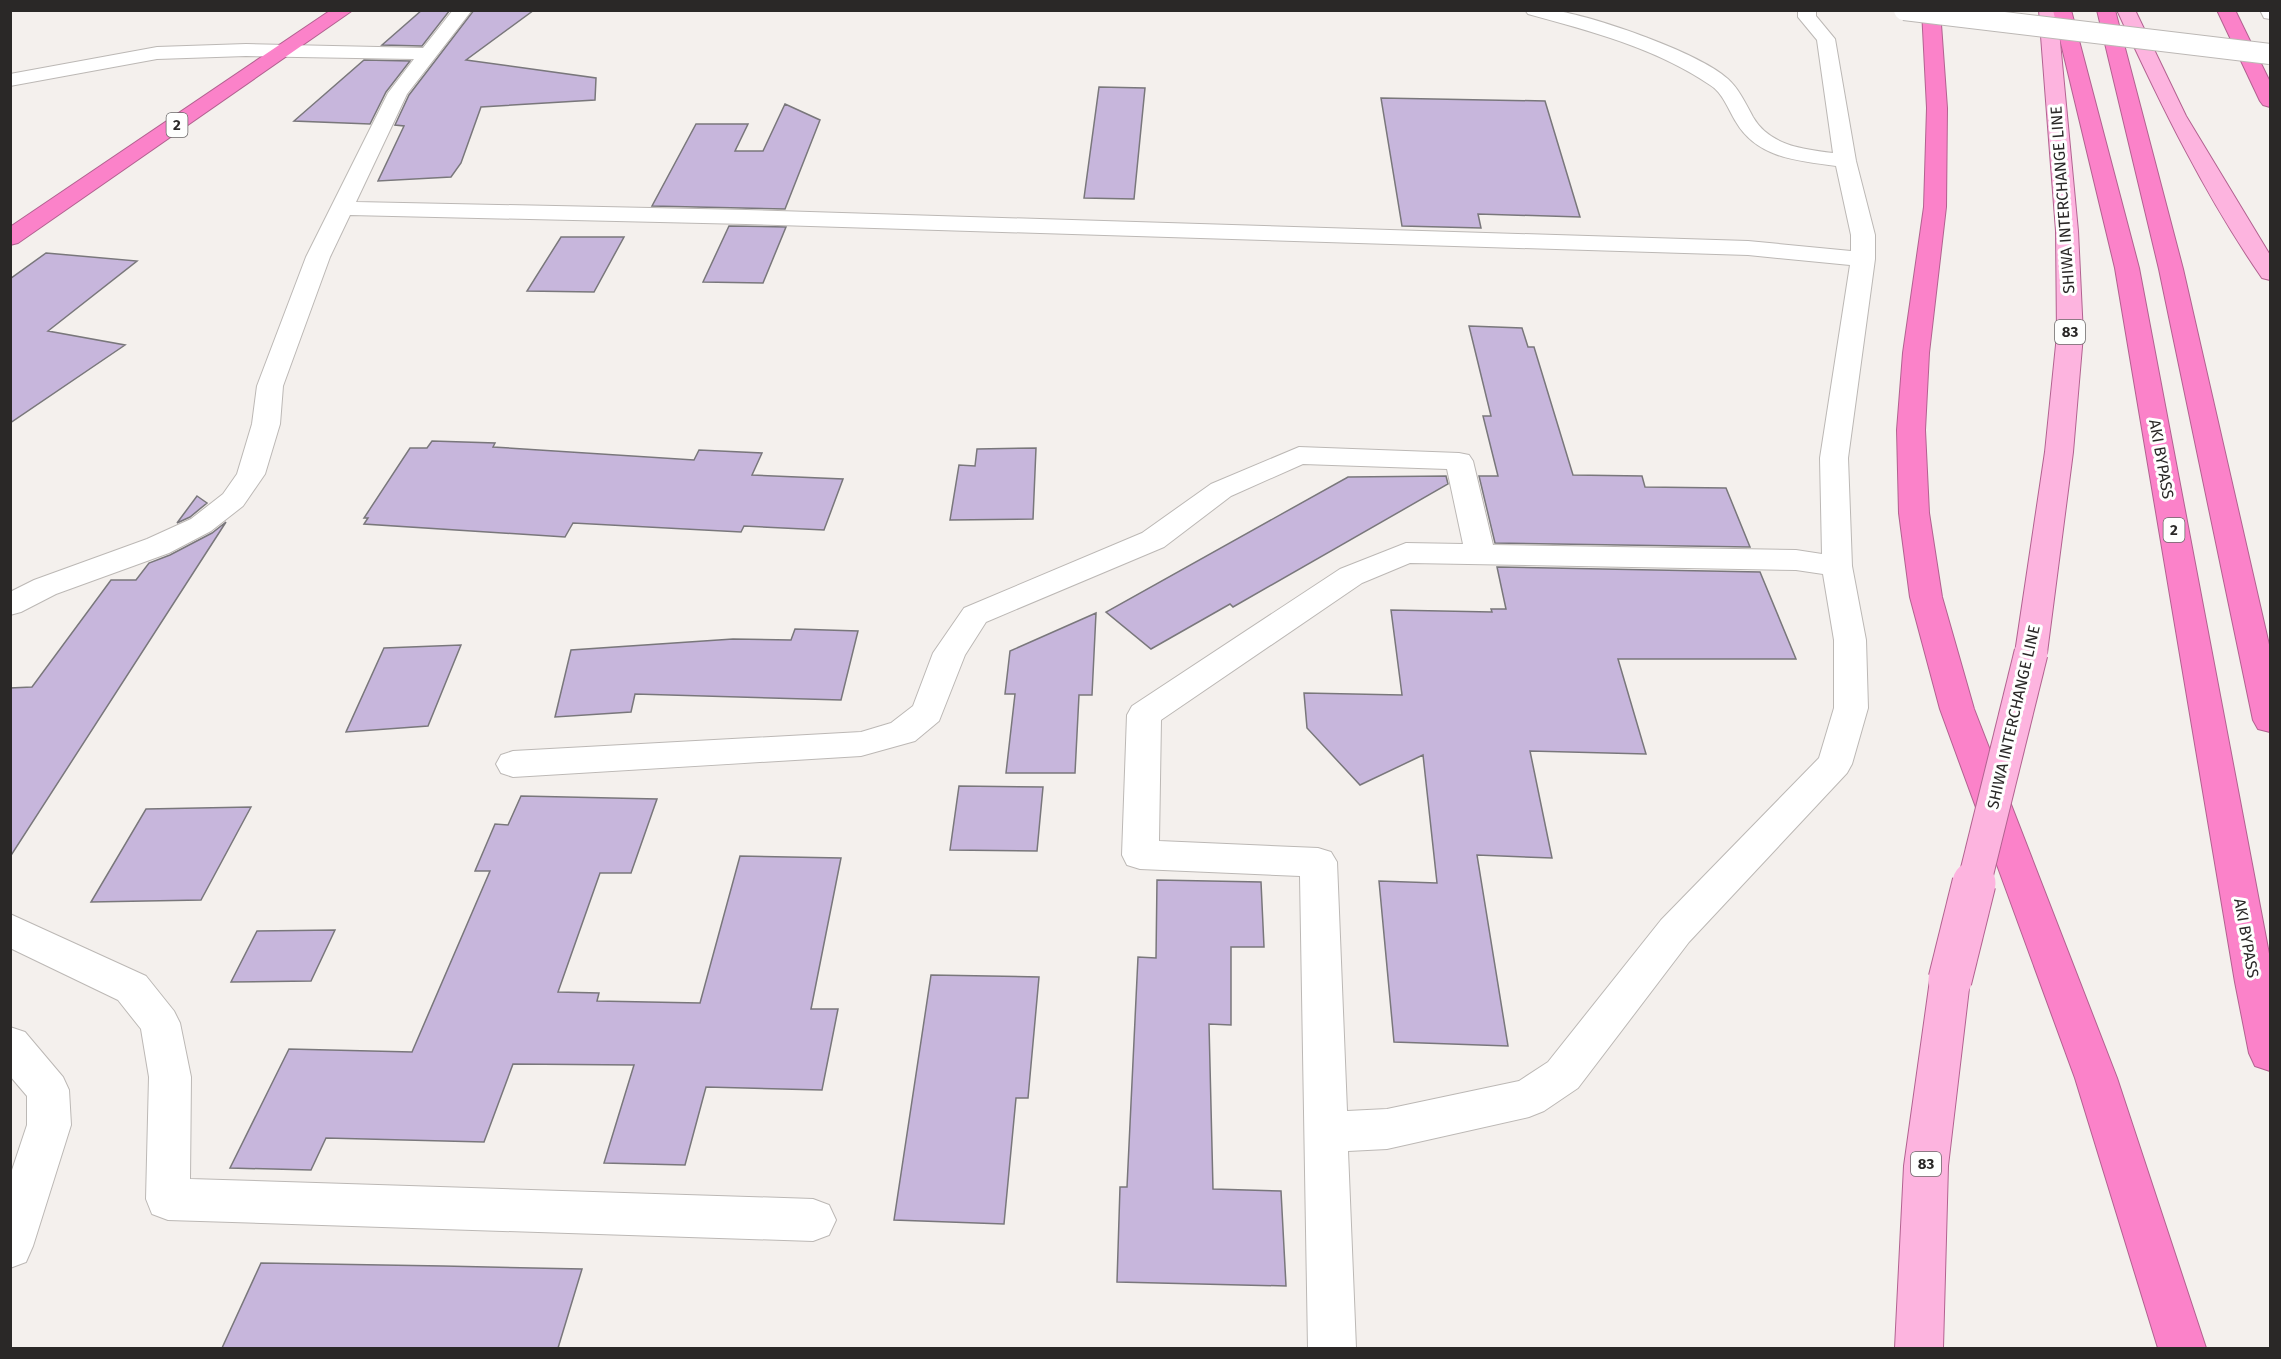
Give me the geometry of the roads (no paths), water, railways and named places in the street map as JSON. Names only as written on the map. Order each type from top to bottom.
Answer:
[{"type":"highway","name":"2","points":[[10,238],[344,10]]},
{"type":"highway","points":[[1931,10],[1936,108],[1935,207],[1916,353],[1911,430],[1914,513],[1926,597],[1957,709],[2096,1078],[2182,1348]]},
{"type":"highway","name":"AKI BYPASS","points":[[2062,10],[2127,268],[2255,982],[2271,1053]]},
{"type":"highway","points":[[2106,10],[2171,270],[2271,720]]},
{"type":"highway","points":[[2226,10],[2271,100]]},
{"type":"main road","name":"SHIWA INTERCHANGE LINE","points":[[1919,1348],[1926,1166],[1950,980],[2031,652],[2059,452],[2070,335],[2067,231],[2048,10]]},
{"type":"main road","points":[[2126,10],[2176,116],[2219,191],[2271,273]]},
{"type":"street","points":[[10,605],[45,587],[158,546],[201,525],[233,500],[251,474],[266,424],[270,386],[318,257],[341,208],[398,93],[463,10]]},
{"type":"street","points":[[1534,10],[1590,25],[1644,44],[1687,63],[1721,83],[1757,137],[1782,149],[1811,157],[1845,160]]},
{"type":"street","points":[[1326,1132],[1387,1129],[1529,1098],[1563,1076],[1675,930],[1835,764],[1851,708],[1850,640],[1837,566],[1834,458],[1863,259],[1863,234],[1845,160],[1826,39],[1807,16],[1807,10]]},
{"type":"street","points":[[1904,10],[2271,54]]},
{"type":"street","points":[[10,80],[157,53],[285,51],[430,54]]},
{"type":"street","points":[[341,208],[758,217],[1737,248],[1863,259]]},
{"type":"street","points":[[513,764],[861,744],[903,732],[927,713],[949,653],[975,615],[1153,540],[1221,490],[1299,455],[1459,461],[1480,555]]},
{"type":"street","points":[[1332,1348],[1318,862],[1140,855],[1144,715],[1351,576],[1406,553],[1796,560],[1837,566]]},
{"type":"street","points":[[10,930],[132,988],[160,1023],[170,1077],[168,1199],[813,1221]]},
{"type":"street","points":[[10,1045],[48,1090],[49,1125],[10,1246]]}]
